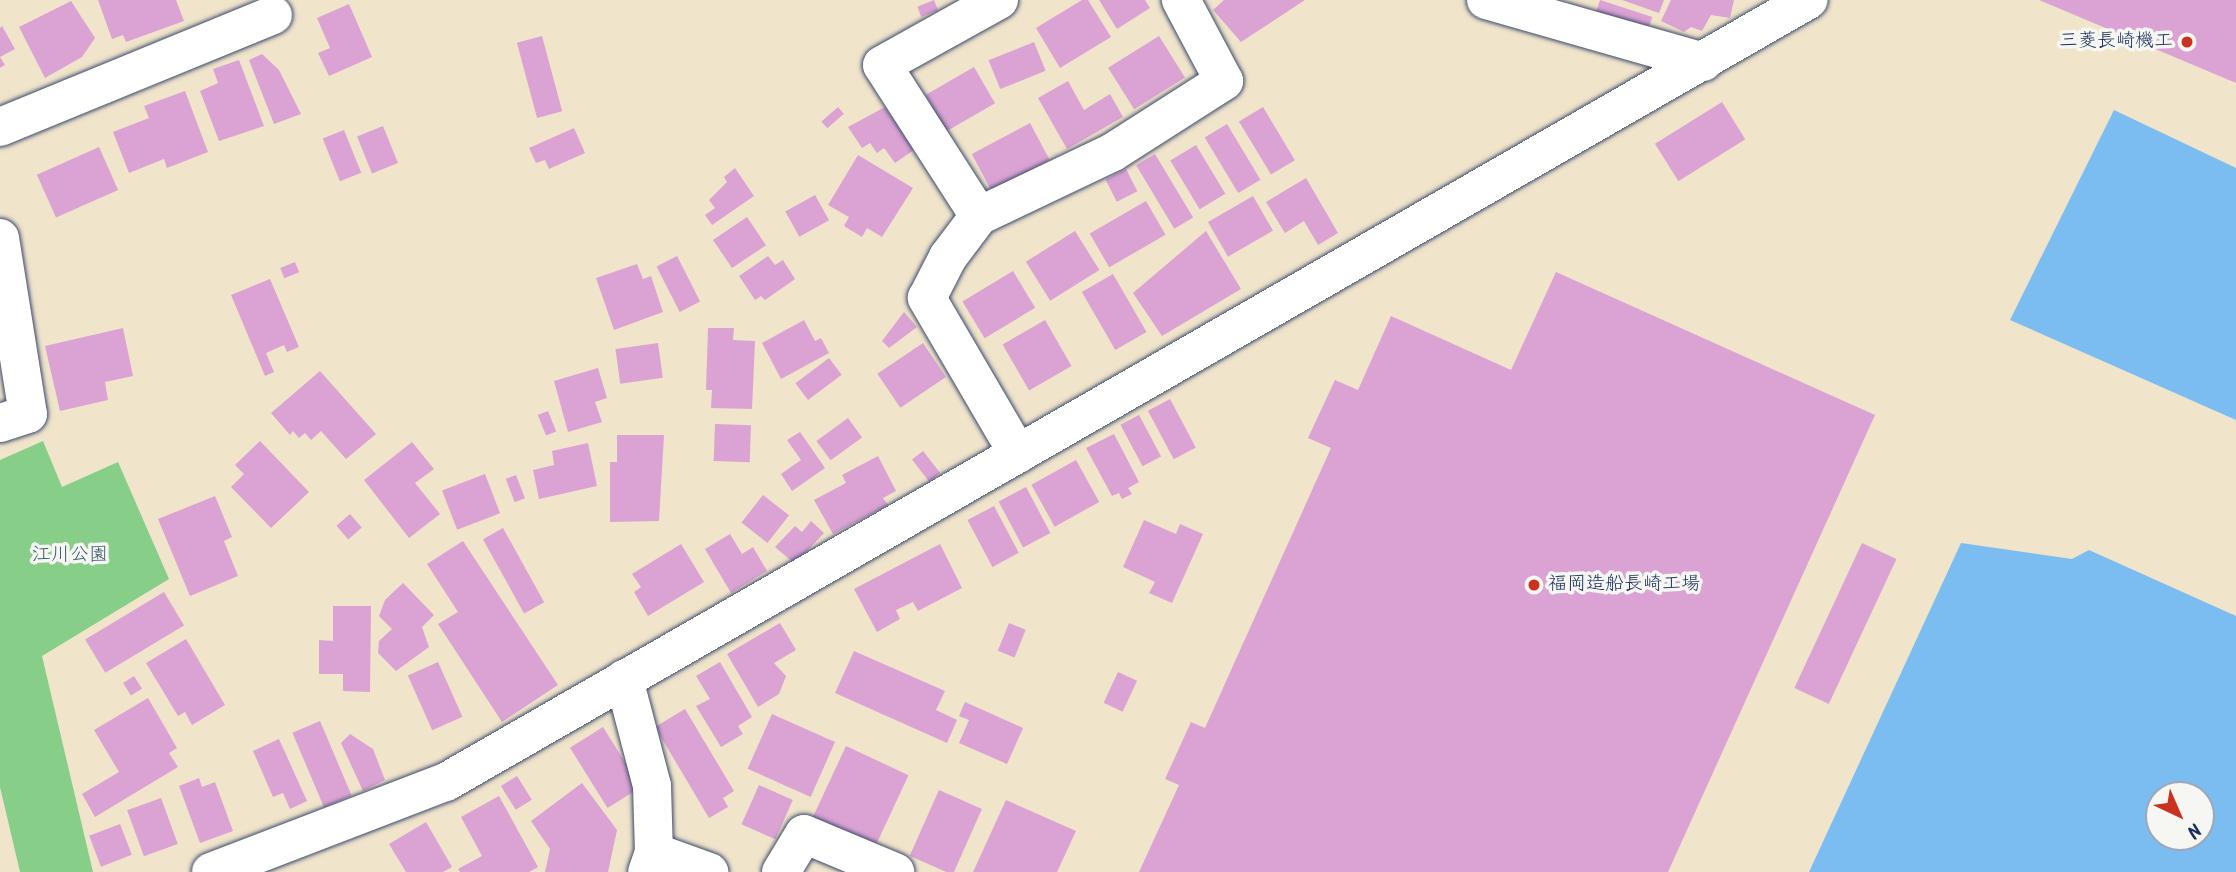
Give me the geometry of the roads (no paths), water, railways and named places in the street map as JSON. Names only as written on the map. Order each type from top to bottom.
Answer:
[{"type":"street","points":[[979,216],[881,65],[999,0]]},
{"type":"street","points":[[1018,454],[927,298],[948,257],[979,216],[1113,152],[1224,81],[1181,0]]},
{"type":"street","points":[[1486,0],[1703,62]]},
{"type":"street","points":[[211,872],[446,782],[1808,0]]},
{"type":"street","points":[[0,127],[273,15]]},
{"type":"street","points":[[0,238],[28,414],[0,423]]},
{"type":"street","points":[[624,679],[652,786],[651,862],[709,872]]},
{"type":"street","points":[[781,872],[804,834],[895,872]]},
{"type":"water","points":[[2114,110],[2236,168],[2236,420],[2010,320]]},
{"type":"water","points":[[1961,543],[2072,559],[2089,550],[2236,616],[2236,872],[1809,872]]},
{"type":"place","name":"三菱長崎機工","points":[[2187,42]]},
{"type":"place","name":"福岡造船長崎工場","points":[[1534,585]]},
{"type":"park label","name":"江川公園","points":[[70,556]]}]
